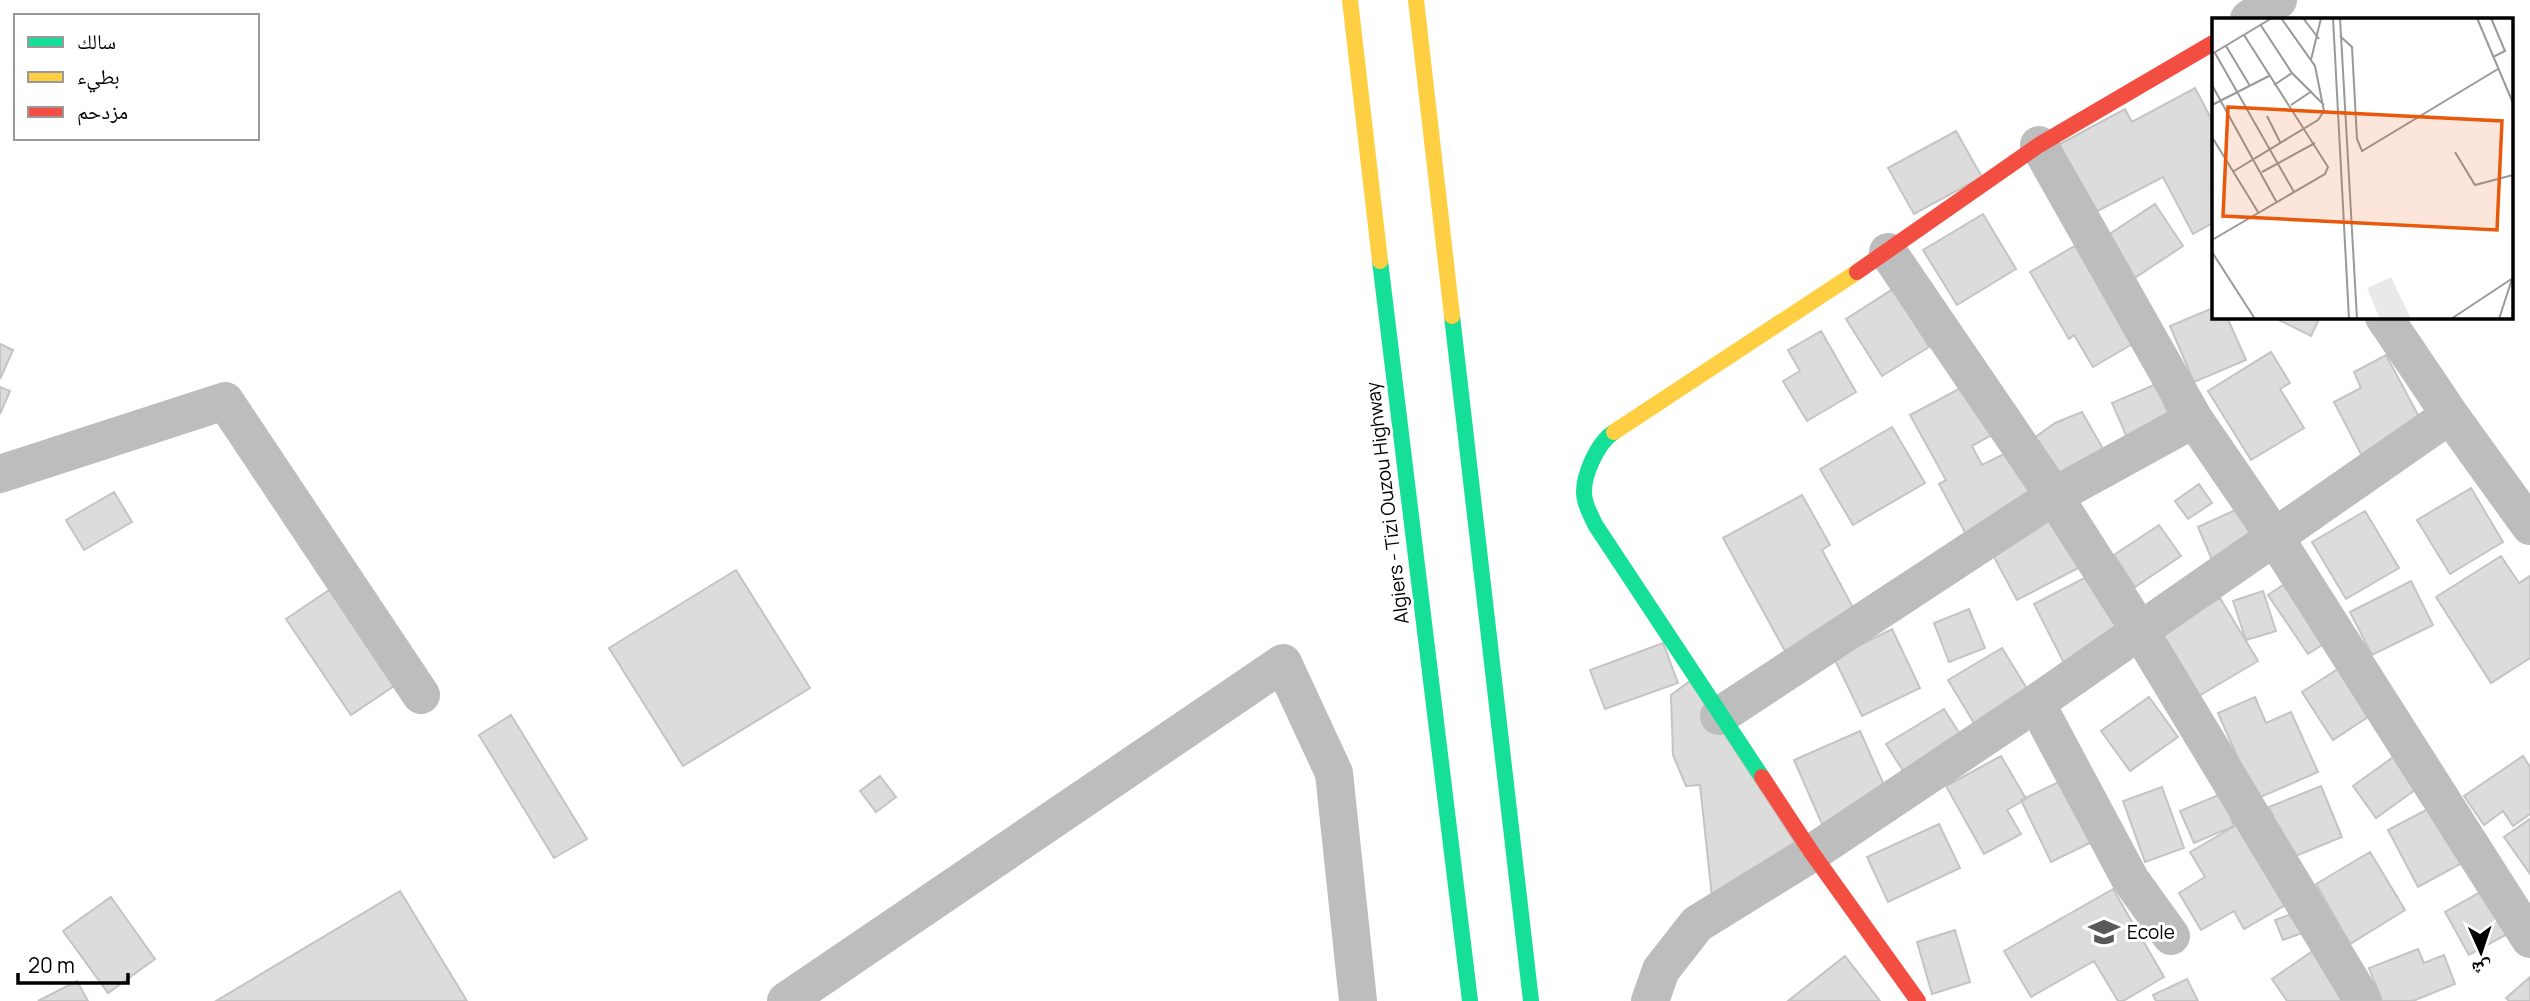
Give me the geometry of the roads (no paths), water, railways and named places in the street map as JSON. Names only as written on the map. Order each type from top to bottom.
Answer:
[{"type":"main road","name":"Algiers - Tizi Ouzou Highway","points":[[1350,0],[1422,622],[1470,1001]]},
{"type":"main road","points":[[1416,0],[1531,1001]]},
{"type":"main road","points":[[1918,1001],[1812,853],[1719,716],[1596,526],[1584,498],[1590,462],[1608,436],[1888,252],[2039,145],[2211,51]]},
{"type":"street","points":[[2251,18],[2278,0]]},
{"type":"street","points":[[2039,145],[2194,419],[2274,536],[2528,934]]},
{"type":"street","points":[[1888,252],[2054,496],[2140,631],[2364,1001]]},
{"type":"street","points":[[2385,318],[2530,526]]},
{"type":"street","points":[[0,474],[225,401],[421,695]]},
{"type":"street","points":[[1650,1001],[1661,970],[1697,924],[1812,853],[2036,703],[2450,415]]},
{"type":"street","points":[[1719,716],[2054,496],[2194,419]]},
{"type":"street","points":[[786,1001],[1283,663],[1334,774],[1358,1001]]},
{"type":"street","points":[[2036,703],[2130,879],[2172,936]]},
{"type":"place","name":"Ecole","points":[[2104,932]]}]
